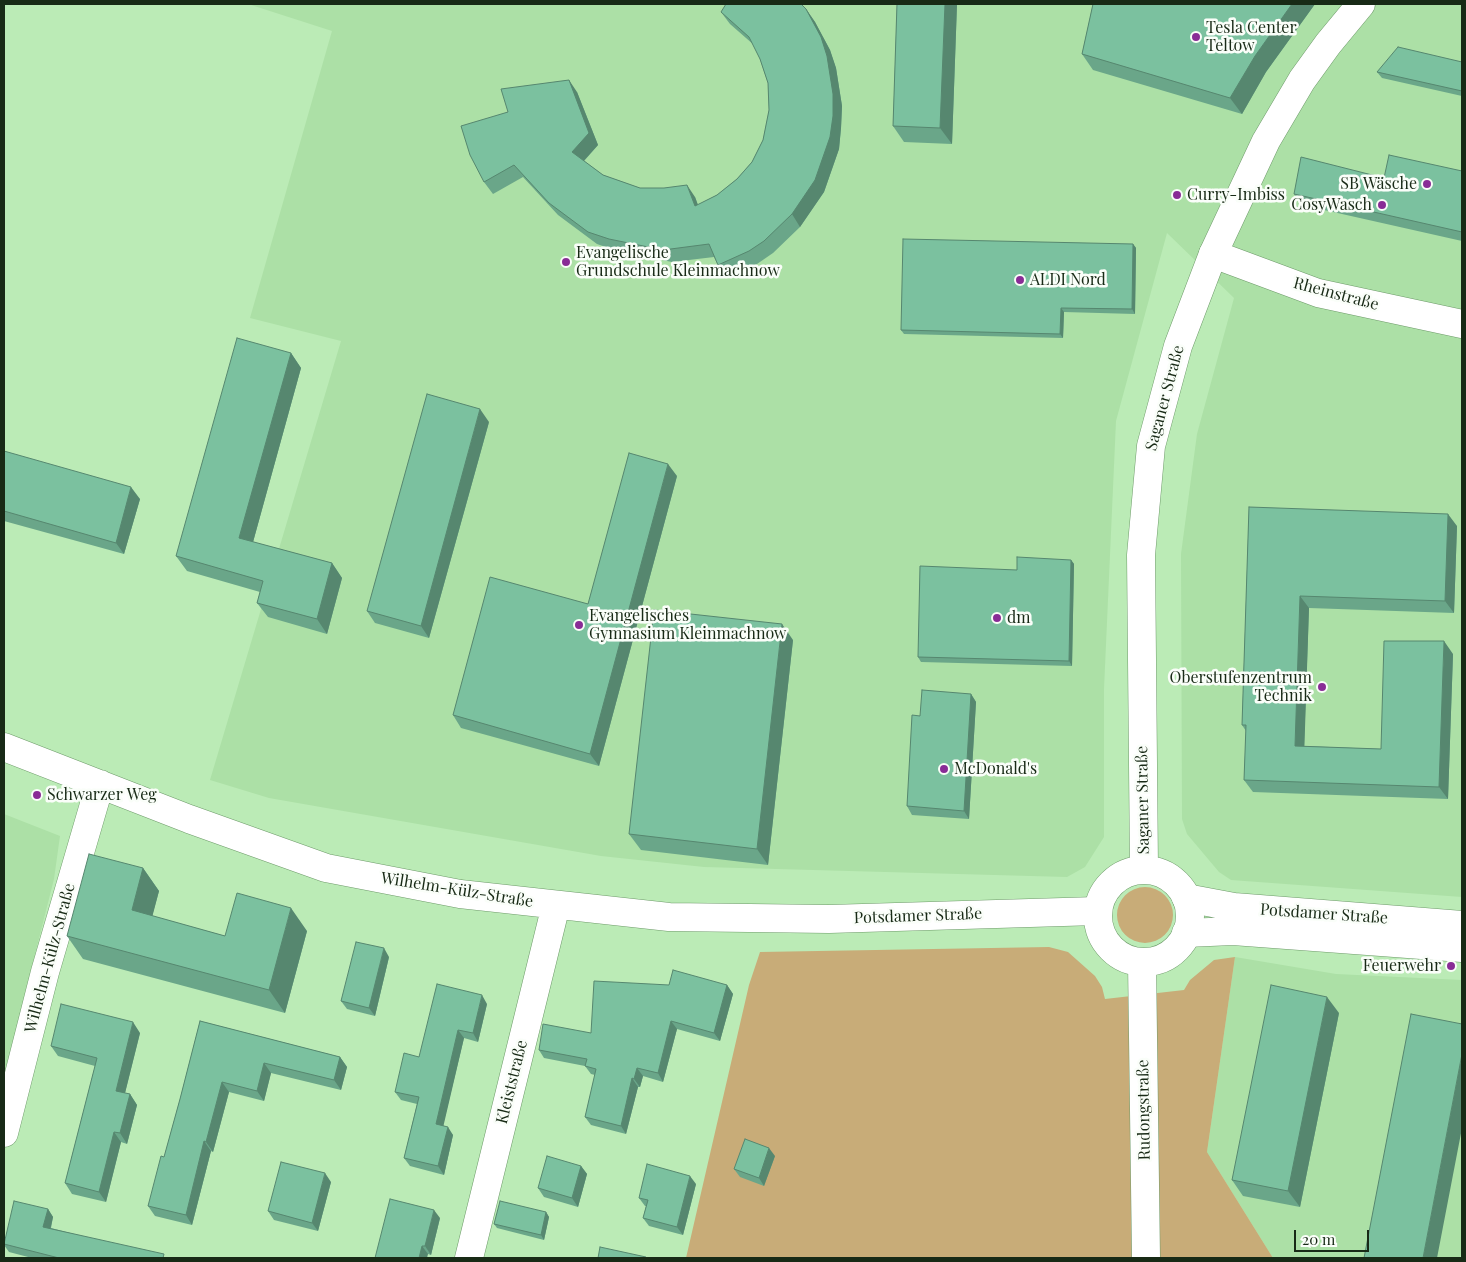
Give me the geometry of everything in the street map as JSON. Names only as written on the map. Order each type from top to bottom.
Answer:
[{"type":"street","name":"Saganer Straße","points":[[1144,869],[1141,555],[1150,446],[1178,346],[1213,254],[1266,141],[1286,106],[1328,44],[1361,4]]},
{"type":"street","name":"Rheinstraße","points":[[1213,254],[1318,293],[1462,324]]},
{"type":"street","name":"Wilhelm-Külz-Straße","points":[[4,747],[326,868],[460,894],[669,917],[829,919]]},
{"type":"street","name":"Wilhelm-Külz-Straße","points":[[4,1133],[45,972],[100,784]]},
{"type":"street","points":[[1144,869],[1157,871],[1170,877],[1180,886],[1186,898],[1189,922],[1186,934],[1181,943],[1169,954],[1156,960],[1142,962],[1124,957],[1106,943],[1100,931],[1098,911],[1103,895],[1113,881],[1122,874],[1144,869]]},
{"type":"street","name":"Potsdamer Straße","points":[[1186,898],[1234,907],[1462,925]]},
{"type":"street","name":"Kleiststraße","points":[[469,1258],[556,905]]},
{"type":"street","name":"Potsdamer Straße","points":[[829,919],[1098,911]]},
{"type":"street","name":"Potsdamer Straße","points":[[1186,934],[1233,932],[1462,948]]},
{"type":"street","name":"Rudongstraße","points":[[1142,962],[1146,1258]]},
{"type":"shaded area","points":[[248,4],[1462,4],[1462,897],[1231,880],[1219,872],[1187,834],[1182,819],[1181,554],[1197,434],[1234,298],[1167,233],[1116,421],[1104,689],[1104,837],[1085,867],[1067,877],[704,867],[601,856],[269,798],[210,780],[341,341],[250,318],[332,31]]},
{"type":"shaded area","points":[[4,814],[60,836],[54,879],[4,1077]]},
{"type":"shaded area","points":[[1139,887],[1151,887],[1161,891],[1169,899],[1173,915],[1169,931],[1161,939],[1151,943],[1139,943],[1129,939],[1121,931],[1117,921],[1117,909],[1121,899],[1129,891]]},
{"type":"shaded area","points":[[1049,947],[1068,952],[1095,976],[1102,987],[1105,999],[1184,990],[1190,980],[1214,960],[1235,957],[1207,1152],[1273,1258],[686,1258],[749,985],[760,952]]},
{"type":"shaded area","points":[[1235,957],[1336,974],[1462,980],[1462,1248],[1460,1258],[1273,1258],[1207,1152]]},
{"type":"building","points":[[726,4],[801,4],[806,9],[821,37],[827,56],[833,94],[833,116],[830,137],[815,180],[792,214],[764,241],[749,251],[718,265],[709,244],[663,250],[609,239],[588,232],[549,203],[514,165],[484,182],[470,155],[461,126],[508,112],[501,89],[569,80],[589,133],[572,152],[603,175],[640,188],[664,188],[687,185],[695,206],[717,195],[737,179],[752,162],[763,140],[769,110],[768,83],[760,59],[749,37],[721,12]]},
{"type":"building","points":[[897,4],[945,4],[940,128],[893,126]]},
{"type":"building","name":"Tesla Center Teltow","points":[[1093,4],[1292,4],[1255,56],[1230,98],[1082,54]]},
{"type":"building","points":[[1398,47],[1462,62],[1462,91],[1377,72]]},
{"type":"building","points":[[1389,155],[1462,171],[1462,232],[1294,194],[1301,157],[1384,178]]},
{"type":"building","name":"ALDI Nord","points":[[903,239],[1133,244],[1132,309],[1061,308],[1060,334],[901,330]]},
{"type":"building","points":[[237,338],[291,353],[239,538],[332,563],[317,619],[257,603],[263,581],[176,556]]},
{"type":"building","points":[[427,394],[480,409],[421,626],[367,611]]},
{"type":"building","points":[[4,451],[131,487],[116,543],[4,511]]},
{"type":"building","points":[[629,453],[668,464],[590,754],[453,715],[490,577],[588,604]]},
{"type":"building","points":[[1249,507],[1448,514],[1445,601],[1300,596],[1295,746],[1381,749],[1384,641],[1444,641],[1439,787],[1244,780],[1246,725],[1242,725]]},
{"type":"building","name":"dm","points":[[1017,557],[1071,560],[1069,661],[918,657],[920,566],[1017,570]]},
{"type":"building","points":[[654,610],[782,624],[757,849],[629,834]]},
{"type":"building","name":"McDonald's","points":[[922,690],[971,694],[964,811],[907,806],[912,715],[920,716]]},
{"type":"building","points":[[89,854],[143,868],[132,910],[225,936],[237,893],[291,908],[269,990],[67,936]]},
{"type":"building","points":[[356,942],[384,948],[369,1008],[341,1001]]},
{"type":"building","points":[[673,970],[727,985],[714,1033],[671,1021],[658,1073],[637,1068],[634,1079],[632,1078],[621,1126],[585,1117],[596,1069],[585,1066],[587,1059],[539,1050],[543,1024],[591,1033],[594,981],[669,985]]},
{"type":"building","points":[[437,984],[482,995],[473,1033],[458,1030],[436,1124],[448,1127],[438,1166],[404,1158],[419,1097],[395,1092],[404,1053],[419,1057]]},
{"type":"building","points":[[1271,985],[1327,997],[1288,1191],[1232,1180]]},
{"type":"building","points":[[61,1004],[133,1022],[116,1091],[130,1094],[120,1133],[114,1132],[99,1192],[65,1183],[97,1058],[51,1046]]},
{"type":"building","points":[[1411,1014],[1462,1024],[1462,1054],[1423,1258],[1364,1258]]},
{"type":"building","points":[[200,1021],[340,1057],[334,1080],[264,1063],[257,1091],[222,1082],[206,1142],[204,1141],[186,1215],[148,1206],[161,1156],[164,1157]]},
{"type":"building","points":[[745,1139],[769,1148],[759,1178],[734,1169]]},
{"type":"building","points":[[547,1156],[581,1166],[572,1198],[538,1188]]},
{"type":"building","points":[[281,1162],[325,1173],[312,1223],[268,1211]]},
{"type":"building","points":[[647,1164],[690,1176],[677,1227],[643,1218],[648,1200],[639,1198]]},
{"type":"building","points":[[390,1199],[434,1210],[425,1246],[422,1246],[419,1258],[375,1258]]},
{"type":"building","points":[[14,1201],[48,1209],[43,1227],[164,1254],[163,1258],[59,1258],[4,1244]]},
{"type":"building","points":[[500,1201],[546,1212],[541,1235],[494,1224]]},
{"type":"building","points":[[600,1247],[646,1257],[598,1258]]},
{"type":"place","name":"Tesla Center Teltow","points":[[1196,37]]},
{"type":"place","name":"SB Wäsche","points":[[1427,184]]},
{"type":"place","name":"Curry-Imbiss","points":[[1177,195]]},
{"type":"place","name":"CosyWasch","points":[[1382,205]]},
{"type":"place","name":"Evangelische Grundschule Kleinmachnow","points":[[566,262]]},
{"type":"place","name":"ALDI Nord","points":[[1020,280]]},
{"type":"place","name":"dm","points":[[997,618]]},
{"type":"place","name":"Evangelisches Gymnasium Kleinmachnow","points":[[579,625]]},
{"type":"place","name":"Oberstufenzentrum Technik","points":[[1322,687]]},
{"type":"place","name":"McDonald's","points":[[944,769]]},
{"type":"place","name":"Schwarzer Weg","points":[[37,795]]},
{"type":"place","name":"Feuerwehr","points":[[1451,966]]}]
